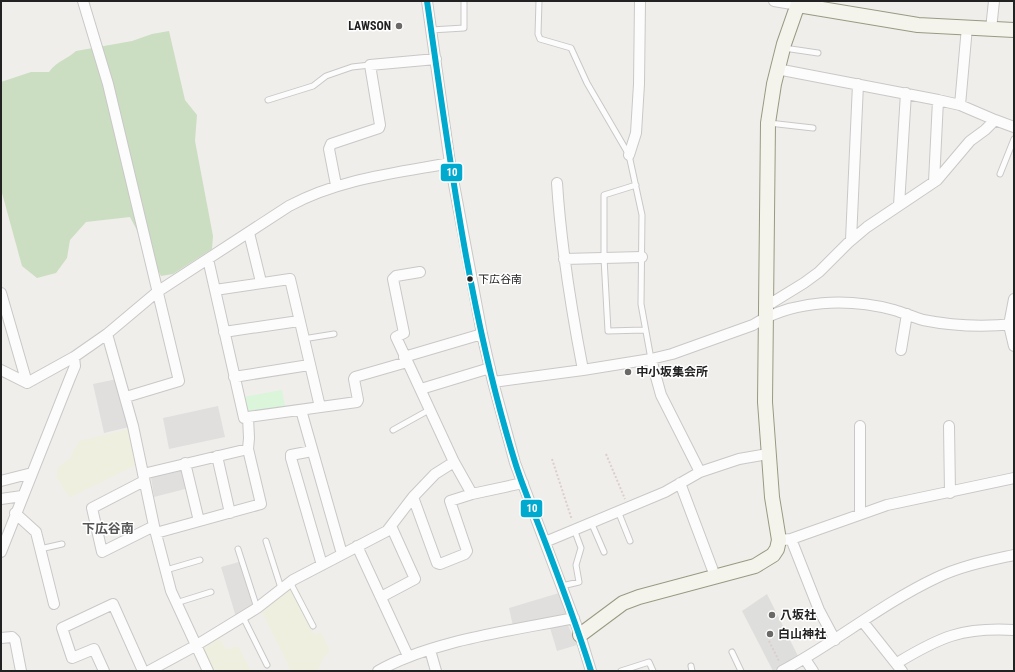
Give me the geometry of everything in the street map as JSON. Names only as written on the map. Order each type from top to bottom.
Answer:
[{"type":"street","points":[[83,1],[108,84],[179,381],[126,397]]},
{"type":"street","points":[[427,1],[450,163],[482,334],[493,382],[515,463],[574,618],[591,671]]},
{"type":"street","points":[[628,156],[636,133],[639,84],[640,1]]},
{"type":"street","points":[[774,1],[799,3],[918,25],[1014,30]]},
{"type":"street","points":[[991,29],[994,1]]},
{"type":"street","points":[[799,3],[783,47],[777,69],[768,123],[765,402],[774,514],[819,610],[835,640]]},
{"type":"street","points":[[960,105],[967,28]]},
{"type":"street","points":[[336,185],[329,149],[331,144],[361,135],[378,128],[380,125],[370,65],[436,59]]},
{"type":"street","points":[[777,69],[906,93],[960,105],[1014,127]]},
{"type":"street","points":[[851,240],[858,84]]},
{"type":"street","points":[[899,206],[906,93]]},
{"type":"street","points":[[934,182],[938,100]]},
{"type":"street","points":[[493,382],[651,359],[672,354],[753,325],[765,312],[819,272],[851,240],[934,182],[970,140],[985,130],[995,120]]},
{"type":"street","points":[[27,383],[74,357],[107,334],[157,292],[289,206],[310,195],[336,185],[450,163]]},
{"type":"street","points":[[558,182],[561,237],[571,310],[583,370]]},
{"type":"street","points":[[249,233],[260,282]]},
{"type":"street","points":[[564,259],[642,256]]},
{"type":"street","points":[[208,260],[244,418],[357,402],[355,377],[482,334]]},
{"type":"street","points":[[420,272],[396,276],[393,279],[404,333],[396,336],[405,360],[421,390],[454,462],[472,494]]},
{"type":"street","points":[[215,290],[260,282],[290,279],[320,407]]},
{"type":"street","points":[[1,293],[27,383]]},
{"type":"street","points":[[1014,299],[1011,324],[1014,346]]},
{"type":"street","points":[[765,312],[826,303],[866,305],[907,314],[923,320],[956,325],[1011,324]]},
{"type":"street","points":[[901,350],[907,314]]},
{"type":"street","points":[[224,332],[299,321]]},
{"type":"street","points":[[107,334],[126,397],[155,529],[166,570],[176,603],[208,671]]},
{"type":"street","points":[[1,552],[5,531],[15,513],[32,474],[74,366],[74,357]]},
{"type":"street","points":[[651,359],[661,395],[700,472]]},
{"type":"street","points":[[234,377],[309,365]]},
{"type":"street","points":[[421,390],[490,368]]},
{"type":"street","points":[[1,370],[27,383]]},
{"type":"street","points":[[301,410],[342,554]]},
{"type":"street","points":[[248,417],[248,449],[261,504],[199,521],[155,529],[102,552],[92,508],[144,478],[185,464],[248,449]]},
{"type":"street","points":[[860,426],[860,514]]},
{"type":"street","points":[[949,426],[950,493]]},
{"type":"street","points":[[312,451],[291,455],[291,458],[322,565]]},
{"type":"street","points":[[545,542],[665,492],[700,472],[739,459],[768,454]]},
{"type":"street","points":[[217,456],[230,513]]},
{"type":"street","points":[[148,671],[196,646],[257,608],[285,585],[387,531],[413,497],[435,474],[454,462]]},
{"type":"street","points":[[185,464],[199,521]]},
{"type":"street","points":[[1,481],[32,474]]},
{"type":"street","points":[[580,635],[623,603],[755,566],[766,561],[785,539],[888,505],[950,493],[1014,478]]},
{"type":"street","points":[[413,497],[437,563],[440,564],[465,554],[466,551],[450,501],[472,494],[523,483]]},
{"type":"street","points":[[680,483],[715,576]]},
{"type":"street","points":[[1,499],[22,496]]},
{"type":"street","points":[[15,513],[36,532],[54,604]]},
{"type":"street","points":[[381,597],[415,579],[391,526]]},
{"type":"street","points":[[357,546],[408,656]]},
{"type":"street","points":[[783,670],[805,659],[890,604],[936,578],[976,564],[1014,555]]},
{"type":"street","points":[[104,671],[94,649],[72,658],[62,628],[113,604],[143,671]]},
{"type":"street","points":[[378,671],[408,656],[430,650],[574,618]]},
{"type":"street","points":[[863,622],[900,667],[926,645],[965,631],[1014,630]]},
{"type":"street","points":[[1,638],[12,637],[15,640],[22,671]]},
{"type":"street","points":[[430,650],[436,671]]},
{"type":"street","points":[[805,659],[814,671]]},
{"type":"lane","points":[[431,30],[464,28],[464,1]]},
{"type":"lane","points":[[539,1],[538,34],[540,39],[571,48],[587,83],[628,156],[642,215],[641,304],[644,330],[651,359]]},
{"type":"lane","points":[[783,47],[818,53]]},
{"type":"lane","points":[[268,100],[313,86],[326,76],[352,67],[370,65]]},
{"type":"lane","points":[[768,123],[813,128]]},
{"type":"lane","points":[[1000,174],[1014,139]]},
{"type":"lane","points":[[636,185],[604,195],[604,258],[608,331],[644,330]]},
{"type":"lane","points":[[303,339],[334,334]]},
{"type":"lane","points":[[393,430],[429,410]]},
{"type":"lane","points":[[618,511],[630,541]]},
{"type":"lane","points":[[591,522],[604,552]]},
{"type":"lane","points":[[562,586],[579,582],[576,565],[581,548],[574,529]]},
{"type":"lane","points":[[266,541],[285,585],[313,626]]},
{"type":"lane","points":[[40,549],[62,544]]},
{"type":"lane","points":[[238,549],[257,608]]},
{"type":"lane","points":[[166,570],[200,560]]},
{"type":"lane","points":[[176,603],[211,592]]},
{"type":"lane","points":[[243,616],[267,665]]},
{"type":"lane","points":[[732,652],[741,671]]},
{"type":"lane","points":[[621,671],[649,662],[653,671]]},
{"type":"path","points":[[606,454],[628,507]]},
{"type":"path","points":[[552,459],[574,529]]},
{"type":"path","points":[[769,641],[783,670]]},
{"type":"shaded area","points":[[117,379],[129,427],[104,433],[93,384]]},
{"type":"shaded area","points":[[218,406],[225,437],[169,449],[163,418]]},
{"type":"shaded area","points":[[182,470],[189,488],[154,497],[151,477]]},
{"type":"shaded area","points":[[239,562],[253,606],[236,617],[221,567]]},
{"type":"shaded area","points":[[559,593],[566,610],[565,614],[513,626],[509,608]]},
{"type":"shaded area","name":"白山神社","points":[[767,594],[799,658],[773,671],[742,611]]},
{"type":"shaded area","points":[[567,623],[577,645],[557,651],[550,628]]},
{"type":"green space","points":[[169,31],[185,100],[197,115],[195,141],[213,236],[212,249],[173,274],[161,276],[130,217],[86,222],[70,240],[67,258],[56,273],[37,278],[22,266],[2,193],[1,82],[31,72],[49,72],[59,62],[76,51],[132,41],[152,34]]},
{"type":"green space","points":[[282,390],[285,406],[246,414],[243,397]]},
{"type":"green space","points":[[130,429],[138,464],[69,498],[57,478],[57,468],[70,458],[79,441]]},
{"type":"green space","points":[[289,588],[315,635],[321,632],[330,651],[324,657],[319,668],[314,671],[291,671],[260,609]]},
{"type":"green space","points":[[218,636],[226,649],[238,646],[251,671],[213,671],[200,646]]},
{"type":"transit line","name":"10","points":[[427,1],[452,175],[485,349],[517,469],[565,595],[591,671]]},
{"type":"place","name":"LAWSON","points":[[399,26]]},
{"type":"place","name":"下広谷南","points":[[470,279]]},
{"type":"place","name":"中小坂集会所","points":[[628,372]]},
{"type":"place","name":"八坂社","points":[[772,615]]},
{"type":"place","name":"白山神社","points":[[770,634]]},
{"type":"district","name":"下広谷南","points":[[108,528]]}]
